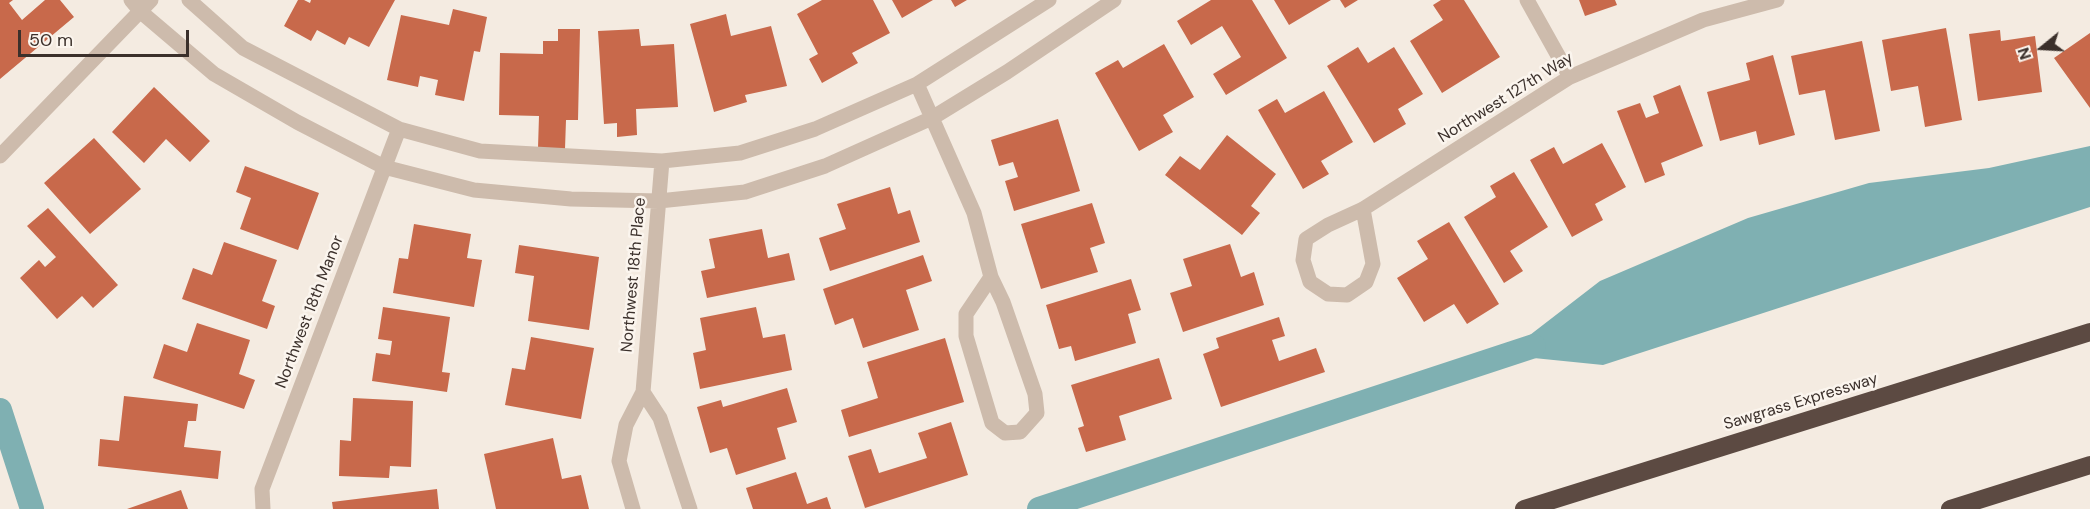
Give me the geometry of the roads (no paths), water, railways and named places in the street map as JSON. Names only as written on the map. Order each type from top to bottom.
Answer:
[{"type":"highway","name":"Sawgrass Expressway","points":[[1524,509],[2090,332]]},
{"type":"highway","points":[[1950,509],[2090,465]]},
{"type":"street","points":[[189,0],[243,48],[399,129],[480,151],[662,161],[740,153],[815,129],[917,84],[1049,0]]},
{"type":"street","points":[[0,156],[141,4],[213,74],[297,122],[384,167],[474,189],[571,199],[659,201],[745,192],[825,166],[932,118],[1007,72],[1114,0]]},
{"type":"street","points":[[1527,0],[1570,77]]},
{"type":"street","name":"Northwest 127th Way","points":[[1363,209],[1373,264],[1366,282],[1347,295],[1328,294],[1310,282],[1303,260],[1306,239],[1328,225],[1363,209],[1570,77],[1703,20],[1777,0]]},
{"type":"street","points":[[917,84],[974,213],[991,277],[1003,302],[1035,394],[1037,413],[1020,432],[1005,433],[992,423],[966,336],[966,314],[991,277]]},
{"type":"street","name":"Northwest 18th Manor","points":[[263,509],[262,489],[399,129]]},
{"type":"street","name":"Northwest 18th Place","points":[[633,509],[619,461],[626,425],[643,392],[662,161]]},
{"type":"street","points":[[643,392],[660,417],[690,509]]},
{"type":"water","points":[[2090,146],[2090,207],[1603,365],[1504,355],[1600,281],[1748,218],[1869,183],[1989,168]]},
{"type":"waterway","points":[[1039,509],[1534,346]]},
{"type":"waterway","points":[[0,410],[32,509]]}]
